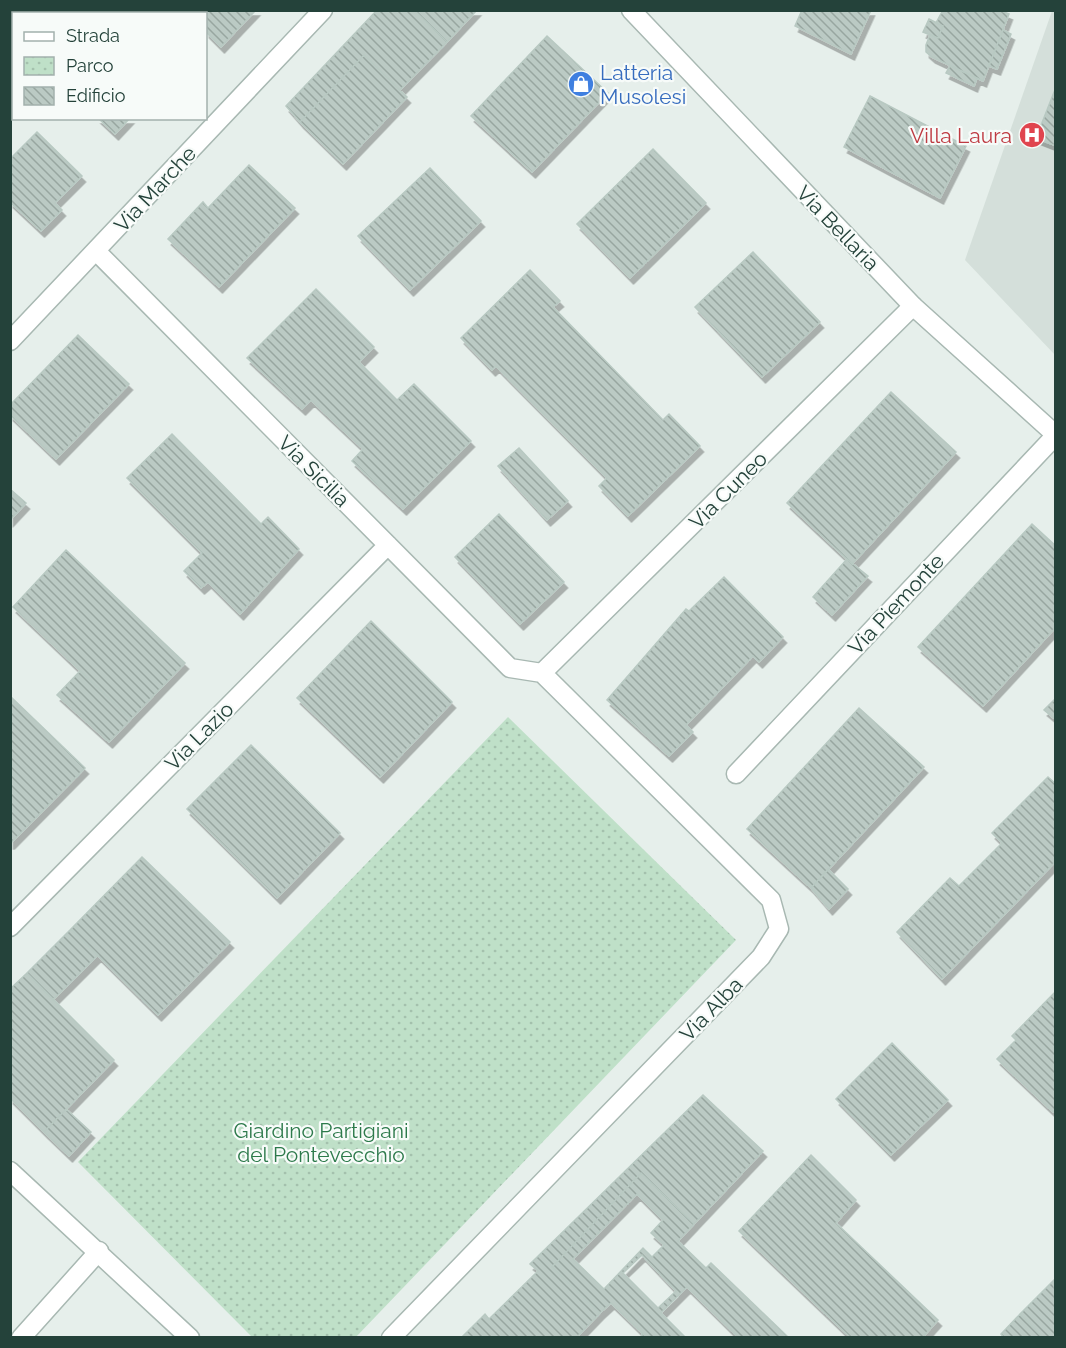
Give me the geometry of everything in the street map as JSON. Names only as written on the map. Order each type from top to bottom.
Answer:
[{"type":"street","name":"Via Marche","points":[[10,341],[323,10]]},
{"type":"street","name":"Via Bellaria","points":[[631,10],[914,306],[1056,435]]},
{"type":"street","name":"Via Sicilia","points":[[96,251],[510,668],[542,673]]},
{"type":"street","name":"Via Cuneo","points":[[542,673],[914,306]]},
{"type":"street","name":"Via Piemonte","points":[[736,774],[1056,435]]},
{"type":"street","name":"Via Lazio","points":[[10,927],[388,545]]},
{"type":"street","name":"Via Alba","points":[[391,1338],[761,957],[778,929],[771,900],[542,673]]},
{"type":"street","points":[[10,1171],[99,1251],[190,1338]]},
{"type":"street","points":[[21,1338],[99,1251]]},
{"type":"shaded area","name":"Villa Laura","points":[[1052,11],[1055,11],[1055,355],[965,260]]},
{"type":"green space","name":"Giardino Partigiani del Pontevecchio","points":[[508,717],[736,940],[356,1337],[252,1337],[78,1162]]},
{"type":"building","points":[[59,10],[96,10],[98,12],[58,12]]},
{"type":"building","points":[[183,10],[256,10],[221,47],[207,33],[207,12],[184,12]]},
{"type":"building","points":[[377,10],[414,10],[447,42],[400,90],[364,55],[300,122],[286,106]]},
{"type":"building","points":[[414,10],[477,10],[447,42]]},
{"type":"building","points":[[802,10],[871,10],[851,54],[795,26]]},
{"type":"building","points":[[943,10],[999,10],[1009,14],[983,81],[926,52],[930,35],[938,38],[943,26],[936,23]]},
{"type":"building","points":[[929,19],[943,26],[938,38],[923,32]]},
{"type":"building","points":[[1003,30],[1011,34],[997,69],[989,66]]},
{"type":"building","points":[[547,36],[608,93],[532,172],[471,116]]},
{"type":"building","points":[[364,55],[407,97],[343,164],[300,122]]},
{"type":"building","points":[[950,66],[977,78],[974,86],[946,73]]},
{"type":"building","points":[[1056,87],[1056,146],[1036,138]]},
{"type":"building","points":[[870,96],[966,146],[940,198],[844,147]]},
{"type":"building","points":[[100,120],[128,120],[115,134]]},
{"type":"building","points":[[37,132],[82,176],[55,203],[62,210],[41,231],[10,202],[10,159]]},
{"type":"building","points":[[653,149],[706,203],[630,278],[577,224]]},
{"type":"building","points":[[249,165],[295,208],[219,287],[168,239],[203,202],[208,208]]},
{"type":"building","points":[[430,168],[481,221],[410,290],[358,236]]},
{"type":"building","points":[[753,252],[820,322],[762,377],[695,307]]},
{"type":"building","points":[[530,270],[560,301],[553,307],[663,420],[669,414],[700,446],[628,516],[599,486],[607,478],[496,366],[492,370],[461,338]]},
{"type":"building","points":[[316,289],[374,347],[359,362],[397,400],[414,384],[471,441],[403,509],[352,461],[363,449],[311,400],[302,409],[247,358]]},
{"type":"building","points":[[78,335],[129,384],[56,459],[10,415],[10,405]]},
{"type":"building","points":[[891,392],[956,452],[852,564],[787,503]]},
{"type":"building","points":[[172,434],[261,524],[268,517],[299,549],[240,614],[208,582],[201,588],[184,571],[202,553],[127,478]]},
{"type":"building","points":[[519,448],[568,501],[547,520],[498,466]]},
{"type":"building","points":[[10,489],[26,503],[10,520]]},
{"type":"building","points":[[499,514],[564,582],[520,624],[455,557]]},
{"type":"building","points":[[1032,524],[1056,546],[1056,627],[983,706],[918,647]]},
{"type":"building","points":[[66,550],[185,663],[131,719],[13,607]]},
{"type":"building","points":[[847,559],[868,576],[832,615],[813,597]]},
{"type":"building","points":[[724,577],[783,637],[759,662],[753,656],[686,725],[693,732],[669,756],[607,700],[686,609],[689,611]]},
{"type":"building","points":[[371,621],[452,702],[380,777],[297,698]]},
{"type":"building","points":[[80,671],[131,719],[109,742],[57,695]]},
{"type":"building","points":[[10,696],[85,768],[11,843],[10,843]]},
{"type":"building","points":[[1056,698],[1056,720],[1044,710]]},
{"type":"building","points":[[859,708],[924,767],[811,888],[747,829]]},
{"type":"building","points":[[251,745],[340,833],[277,898],[187,809]]},
{"type":"building","points":[[1048,777],[1056,784],[1056,861],[942,979],[897,932],[950,878],[959,886],[1002,843],[992,833]]},
{"type":"building","points":[[142,857],[230,942],[158,1015],[71,929]]},
{"type":"building","points":[[828,869],[848,889],[829,909],[811,888]]},
{"type":"building","points":[[71,929],[98,955],[53,1000],[27,973]]},
{"type":"building","points":[[27,973],[114,1060],[44,1132],[10,1098],[10,989]]},
{"type":"building","points":[[1056,991],[1056,1109],[1053,1112],[997,1059],[1016,1040],[1012,1036]]},
{"type":"building","points":[[892,1043],[948,1100],[891,1155],[836,1099]]},
{"type":"building","points":[[703,1095],[763,1151],[694,1224],[641,1173],[552,1267],[600,1313],[576,1338],[461,1338],[485,1314],[489,1319],[538,1271],[530,1264]]},
{"type":"building","points":[[66,1109],[91,1132],[69,1156],[44,1132]]},
{"type":"building","points":[[811,1155],[856,1200],[836,1223],[938,1320],[922,1338],[851,1338],[739,1231]]},
{"type":"building","points":[[641,1173],[694,1224],[678,1241],[706,1268],[711,1263],[789,1338],[739,1338],[687,1287],[661,1313],[686,1338],[642,1338],[642,1333],[611,1303],[600,1313],[552,1267]],"holes":[[[637,1194],[663,1220],[651,1233],[664,1245],[652,1257],[643,1248],[604,1289],[573,1259]],[[642,1255],[676,1291],[658,1308],[623,1273]]]},
{"type":"building","points":[[1054,1280],[1056,1338],[1043,1338],[1020,1314]]},
{"type":"building","points":[[1020,1314],[1043,1338],[1004,1338],[1001,1334]]},
{"type":"place","name":"Latteria Musolesi","points":[[581,84]]},
{"type":"place","name":"Villa Laura","points":[[1032,135]]}]
